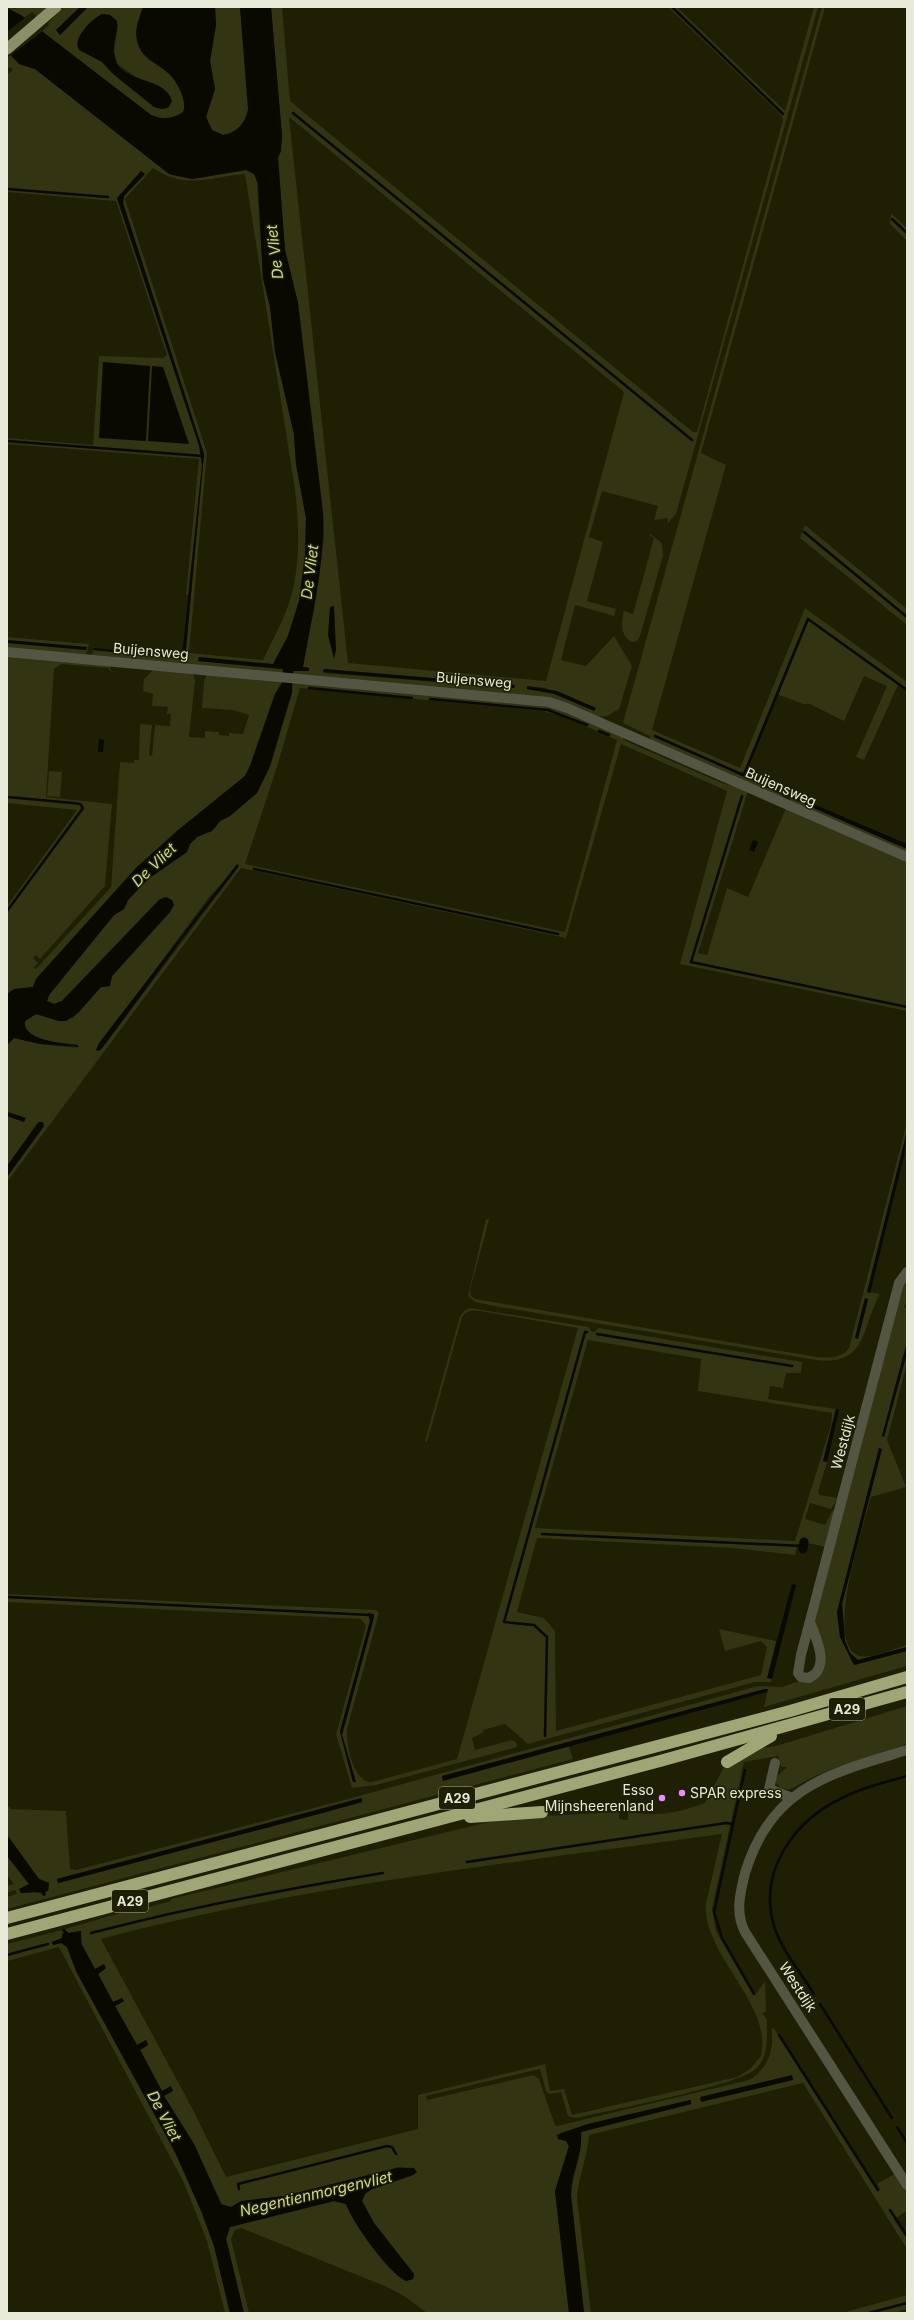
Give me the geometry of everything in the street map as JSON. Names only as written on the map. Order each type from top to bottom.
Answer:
[{"type":"highway","name":"A29","points":[[7,1918],[790,1711],[907,1676]]},
{"type":"highway","name":"A29","points":[[7,1934],[787,1726],[907,1692]]},
{"type":"highway","name":"A29","points":[[727,1762],[787,1726]]},
{"type":"highway","name":"A29","points":[[440,1819],[542,1812]]},
{"type":"main road","points":[[7,49],[37,25],[56,7]]},
{"type":"street","name":"Buijensweg","points":[[7,652],[521,698],[555,703],[907,857]]},
{"type":"street","name":"Westdijk","points":[[810,1622],[820,1654],[820,1665],[815,1674],[806,1678],[799,1675],[798,1670],[810,1622],[899,1283],[907,1272]]},
{"type":"street","name":"Westdijk","points":[[907,1750],[835,1773],[814,1782],[792,1798],[766,1825],[755,1847],[740,1894],[738,1910],[741,1922],[907,2185]]},
{"type":"street","points":[[776,1763],[769,1789],[792,1798]]},
{"type":"green space","points":[[7,7],[15,9],[18,7],[49,7],[38,17],[32,12],[24,18]]},
{"type":"green space","points":[[64,7],[80,7],[56,30],[60,35],[88,7],[143,7],[138,28],[138,43],[140,49],[148,59],[170,74],[174,79],[184,102],[183,112],[176,116],[167,118],[159,118],[151,115],[41,32],[49,25],[48,23]],"holes":[[[104,14],[110,15],[118,25],[114,51],[117,64],[136,77],[163,89],[158,109],[118,78],[102,62],[78,48],[80,37],[90,22]]]},
{"type":"green space","points":[[215,7],[240,7],[249,104],[247,115],[242,124],[234,131],[223,135],[212,130],[206,117],[215,89],[210,61],[216,25]]},
{"type":"green space","points":[[271,7],[282,7],[290,101],[693,432],[697,432],[783,120],[781,115],[668,7],[677,7],[785,111],[814,7],[818,7],[676,514],[667,524],[668,518],[654,520],[658,506],[602,491],[589,537],[603,542],[587,601],[616,609],[614,616],[575,605],[561,660],[586,666],[614,636],[632,666],[619,709],[607,716],[597,717],[566,704],[292,675],[294,670],[308,671],[309,668],[303,667],[321,561],[324,534],[323,513],[298,303],[285,250],[278,158],[282,136]],"holes":[[[289,117],[624,392],[546,681],[348,663]],[[324,669],[515,685],[514,688],[324,673]],[[527,686],[545,688],[595,708],[594,710],[551,693],[527,689]]]},
{"type":"green space","points":[[822,7],[825,7],[701,453],[726,465],[652,730],[740,768],[805,608],[907,682],[907,689],[807,618],[744,771],[738,774],[783,795],[779,798],[650,741],[650,736],[623,723]]},
{"type":"green space","points":[[11,55],[19,64],[35,69],[171,175],[192,179],[246,170],[254,174],[257,180],[263,278],[270,307],[275,352],[294,434],[296,464],[306,518],[305,556],[299,601],[288,636],[273,665],[199,658],[199,661],[283,669],[283,674],[92,655],[93,650],[185,659],[204,454],[123,203],[124,196],[145,174],[117,198],[201,452],[202,466],[188,595],[186,595],[199,459],[7,444],[7,438],[93,445],[99,356],[163,358],[167,355],[116,201],[7,192],[7,74],[13,70],[10,67],[7,69],[7,58]],"holes":[[[153,168],[176,179],[198,180],[245,174],[295,490],[298,533],[296,575],[293,589],[283,618],[263,660],[189,653],[207,453],[125,199]]]},
{"type":"green space","points":[[891,213],[907,228],[907,241],[890,224]]},
{"type":"green space","points":[[805,525],[907,609],[907,625],[800,538]]},
{"type":"green space","points":[[650,534],[662,543],[663,556],[640,636],[637,641],[632,642],[623,632],[623,615],[624,611],[633,614],[654,538],[650,536]]},
{"type":"green space","points":[[808,620],[898,685],[864,760],[856,757],[887,686],[864,676],[844,721],[810,704],[803,704],[777,694]]},
{"type":"green space","points":[[7,637],[89,644],[86,655],[7,649]]},
{"type":"green space","points":[[7,655],[109,664],[112,673],[108,668],[61,664],[54,669],[46,797],[112,804],[105,886],[40,959],[36,955],[33,958],[38,963],[34,967],[36,969],[111,887],[120,762],[134,763],[134,760],[139,760],[140,724],[152,725],[149,755],[152,756],[155,725],[170,726],[171,714],[167,714],[168,707],[152,706],[153,694],[143,691],[144,679],[155,668],[193,672],[195,681],[189,737],[205,738],[205,731],[219,732],[219,735],[229,736],[229,733],[243,734],[249,715],[233,710],[202,708],[204,681],[207,674],[282,681],[275,694],[250,766],[245,776],[177,831],[136,868],[36,979],[33,987],[14,989],[7,994],[7,906],[77,810],[7,803]]},
{"type":"green space","points":[[292,682],[551,707],[624,737],[623,739],[628,742],[722,783],[748,791],[698,953],[707,955],[727,888],[748,897],[786,808],[907,861],[907,1011],[680,964],[727,791],[621,744],[566,938],[241,868],[7,1182],[7,1177],[44,1126],[38,1122],[7,1166],[7,1116],[24,1122],[20,1116],[7,1112],[7,1045],[14,1038],[40,1044],[78,1048],[37,1037],[30,1033],[26,1027],[25,1021],[36,1014],[59,1021],[73,1018],[101,987],[109,986],[112,976],[170,912],[164,897],[159,900],[62,1001],[54,1004],[47,1001],[49,995],[114,915],[124,909],[128,900],[148,879],[187,852],[190,844],[197,837],[215,828],[220,821],[230,816],[257,793],[270,766],[292,693]],"holes":[[[300,688],[542,711],[565,717],[617,740],[565,932],[245,864],[277,767]],[[240,865],[103,1047],[98,1051],[96,1050],[209,897]]]},
{"type":"green space","points":[[49,771],[62,772],[60,797],[47,796]]},
{"type":"green space","points":[[791,798],[907,849],[907,854],[791,801]]},
{"type":"green space","points":[[907,1122],[905,1141],[867,1292],[880,1294],[860,1342],[854,1351],[845,1357],[833,1360],[816,1360],[475,1302],[468,1296],[486,1219],[489,1220],[470,1290],[471,1296],[475,1299],[817,1357],[839,1356],[849,1348]],"holes":[[[865,1299],[868,1300],[858,1338],[855,1338]]]},
{"type":"green space","points":[[907,1275],[907,1302],[904,1307],[907,1308],[907,1342],[882,1436],[884,1437],[907,1353],[907,1363],[887,1440],[906,1487],[871,1497],[849,1582],[845,1608],[845,1630],[849,1647],[860,1656],[864,1657],[876,1655],[907,1645],[907,1647],[858,1660],[850,1653],[845,1641],[842,1604],[881,1449],[879,1448],[837,1612],[840,1637],[854,1665],[907,1651],[907,1666],[764,1707],[768,1689],[765,1689],[442,1776],[444,1780],[569,1746],[573,1759],[7,1909],[7,1897],[17,1894],[15,1890],[7,1893],[7,1886],[14,1884],[7,1875],[7,1856],[29,1884],[28,1886],[20,1889],[21,1893],[31,1891],[46,1895],[44,1892],[48,1891],[49,1883],[39,1879],[7,1835],[7,1805],[11,1809],[66,1811],[70,1869],[76,1870],[348,1799],[758,1686],[782,1687],[818,1674],[815,1622],[900,1288]],"holes":[[[361,1798],[362,1802],[59,1883],[57,1879]]]},
{"type":"green space","points":[[470,1308],[589,1327],[591,1331],[595,1332],[598,1328],[802,1362],[801,1373],[786,1373],[783,1388],[770,1386],[768,1399],[836,1409],[823,1461],[827,1462],[818,1492],[820,1495],[838,1498],[831,1509],[810,1503],[805,1519],[825,1525],[832,1511],[838,1509],[824,1556],[813,1559],[822,1556],[826,1547],[803,1542],[797,1545],[795,1555],[732,1548],[537,1538],[517,1612],[544,1618],[555,1631],[556,1731],[761,1675],[767,1647],[761,1641],[725,1651],[719,1629],[776,1641],[768,1677],[772,1679],[771,1682],[755,1682],[528,1744],[505,1724],[483,1730],[484,1732],[472,1738],[475,1750],[512,1740],[516,1742],[517,1747],[376,1785],[352,1788],[336,1734],[366,1626],[361,1619],[7,1602],[7,1594],[376,1610],[379,1613],[347,1729],[349,1753],[355,1770],[365,1781],[372,1782],[457,1759],[578,1328],[480,1311],[466,1313],[462,1317],[427,1442],[425,1441],[460,1316],[465,1310]],"holes":[[[588,1340],[701,1359],[698,1391],[832,1413],[831,1425],[795,1541],[535,1528]],[[368,1614],[374,1614],[374,1617],[342,1735],[356,1782],[353,1782],[340,1733],[370,1621]]]},
{"type":"green space","points":[[907,1706],[907,1744],[835,1768],[815,1776],[789,1790],[781,1788],[776,1783],[776,1777],[787,1767],[781,1767],[778,1756],[744,1762],[712,1909],[716,1931],[753,1995],[757,1993],[765,1981],[766,2012],[762,2013],[767,2019],[767,2038],[764,2057],[757,2068],[746,2075],[727,2082],[672,2097],[576,2118],[568,2116],[561,2092],[549,2094],[546,2091],[540,2069],[426,2096],[427,2100],[533,2075],[539,2079],[555,2125],[557,2126],[749,2080],[762,2069],[768,2059],[772,2042],[773,2027],[877,2191],[880,2189],[877,2184],[896,2173],[907,2190],[907,2211],[894,2219],[907,2239],[907,2249],[803,2083],[589,2135],[577,2198],[591,2313],[584,2313],[571,2195],[573,2179],[579,2156],[581,2140],[580,2132],[691,2104],[690,2100],[588,2124],[560,2133],[558,2139],[566,2141],[569,2146],[555,2191],[569,2313],[427,2313],[404,2296],[387,2287],[241,2228],[235,2230],[231,2239],[249,2313],[244,2313],[226,2239],[230,2227],[334,2201],[346,2204],[363,2235],[390,2268],[406,2281],[413,2279],[414,2274],[374,2223],[362,2201],[365,2194],[370,2190],[413,2175],[415,2172],[414,2168],[399,2167],[284,2196],[244,2201],[231,2207],[222,2205],[194,2144],[164,2096],[171,2087],[162,2091],[140,2050],[148,2045],[146,2040],[137,2045],[115,2006],[124,2001],[113,2002],[98,1974],[106,1968],[95,1969],[82,1945],[81,1931],[68,1933],[65,1929],[137,1908],[138,1910],[171,1901],[171,1899],[505,1818],[619,1812],[619,1819],[628,1820],[628,1812],[658,1814],[676,1812],[705,1803],[724,1767],[756,1749],[776,1746]],"holes":[[[722,1834],[706,1903],[707,1922],[714,1941],[748,1998],[757,2017],[762,2036],[761,2056],[750,2069],[737,2077],[572,2115],[564,2089],[550,2091],[545,2064],[418,2095],[418,2129],[226,2177],[192,2108],[101,1939],[177,1920],[332,1890],[410,1877]]]},
{"type":"green space","points":[[62,1930],[65,1934],[60,1939],[52,1942],[53,1945],[61,1943],[67,1947],[76,1971],[175,2152],[202,2213],[214,2246],[230,2313],[225,2313],[207,2241],[184,2183],[59,1947],[7,1961],[7,1944]]},
{"type":"green space","points":[[907,2295],[907,2309],[893,2313],[842,2313]]},
{"type":"water","points":[[80,7],[88,7],[60,35],[56,30]]},
{"type":"water","name":"De Vliet","points":[[143,7],[215,7],[216,25],[210,61],[215,89],[206,117],[212,130],[223,135],[237,130],[243,123],[248,109],[240,7],[271,7],[282,136],[281,151],[278,158],[285,250],[298,303],[323,513],[320,571],[303,667],[309,668],[309,671],[293,671],[292,692],[270,766],[257,793],[230,816],[220,821],[212,831],[197,837],[190,844],[187,852],[148,879],[128,900],[124,909],[114,915],[49,995],[47,1001],[54,1004],[62,1001],[159,900],[166,897],[172,900],[174,905],[170,912],[112,976],[110,986],[101,987],[78,1013],[66,1021],[59,1021],[36,1014],[25,1021],[26,1028],[36,1037],[54,1042],[77,1045],[79,1047],[40,1044],[14,1038],[7,1045],[7,994],[14,989],[33,987],[36,979],[136,868],[177,831],[245,776],[250,766],[275,694],[282,684],[283,669],[198,661],[199,657],[273,664],[288,636],[299,601],[305,556],[306,518],[296,464],[294,434],[275,352],[270,307],[263,278],[258,184],[254,174],[246,170],[192,179],[169,174],[35,69],[19,64],[7,51],[7,8],[21,15],[151,115],[163,118],[176,116],[183,112],[184,107],[181,91],[168,73],[145,55],[139,46],[136,32]]},
{"type":"water","points":[[102,14],[110,15],[117,21],[114,53],[119,66],[134,76],[161,87],[168,93],[172,101],[168,108],[162,109],[154,107],[112,73],[102,62],[79,50],[78,40],[84,29]]},
{"type":"water","points":[[141,171],[145,174],[124,196],[123,203],[204,454],[185,659],[93,650],[94,648],[182,657],[202,466],[199,445],[117,198]]},
{"type":"water","points":[[103,362],[150,366],[146,441],[99,438]]},
{"type":"water","points":[[152,366],[163,367],[189,444],[148,441]]},
{"type":"water","points":[[334,606],[336,650],[334,659],[328,635],[330,607]]},
{"type":"water","points":[[7,640],[87,647],[86,650],[7,643]]},
{"type":"water","points":[[324,669],[515,685],[514,688],[323,672]]},
{"type":"water","points":[[527,686],[557,691],[596,708],[594,711],[555,694],[527,689]]},
{"type":"water","points":[[99,739],[104,740],[103,752],[98,752]]},
{"type":"water","points":[[738,772],[785,791],[783,795],[738,774]]},
{"type":"water","points":[[792,795],[907,844],[907,849],[791,798]]},
{"type":"water","points":[[753,840],[758,842],[754,852],[749,850]]},
{"type":"water","points":[[237,864],[239,866],[188,931],[103,1047],[99,1051],[96,1050],[99,1043]]},
{"type":"water","points":[[7,1112],[26,1118],[24,1122],[7,1116]]},
{"type":"water","points":[[39,1122],[43,1122],[44,1126],[7,1177],[7,1166]]},
{"type":"water","points":[[907,1131],[904,1156],[870,1293],[867,1292]]},
{"type":"water","points":[[865,1298],[868,1299],[858,1339],[855,1338]]},
{"type":"water","points":[[907,1342],[907,1353],[884,1437],[882,1436]]},
{"type":"water","points":[[836,1409],[839,1410],[827,1462],[823,1461]]},
{"type":"water","points":[[879,1448],[882,1449],[842,1604],[845,1641],[850,1653],[858,1660],[907,1647],[907,1651],[854,1665],[840,1637],[837,1612]]},
{"type":"water","points":[[792,1584],[796,1585],[772,1679],[767,1678]]},
{"type":"water","points":[[368,1613],[374,1614],[374,1617],[342,1735],[356,1782],[353,1782],[340,1731],[370,1621]]},
{"type":"water","points":[[768,1689],[767,1692],[443,1781],[442,1776]]},
{"type":"water","points":[[362,1798],[362,1802],[58,1883],[57,1879]]},
{"type":"water","points":[[7,1835],[39,1879],[49,1883],[48,1891],[45,1892],[46,1895],[43,1896],[41,1892],[21,1893],[19,1889],[29,1884],[7,1856]]},
{"type":"water","points":[[65,1929],[68,1933],[81,1931],[81,1943],[95,1969],[104,1964],[106,1968],[98,1974],[113,2002],[122,1998],[124,2001],[115,2006],[137,2045],[146,2040],[148,2045],[140,2050],[162,2091],[171,2086],[173,2091],[164,2096],[194,2144],[221,2204],[231,2207],[241,2201],[284,2196],[398,2168],[414,2168],[417,2172],[413,2175],[370,2190],[365,2194],[362,2201],[374,2223],[414,2274],[413,2279],[406,2281],[390,2268],[363,2234],[346,2204],[334,2201],[230,2227],[226,2239],[244,2313],[230,2313],[214,2246],[202,2213],[175,2152],[76,1971],[67,1947],[61,1943],[53,1945],[52,1942],[62,1938],[62,1934],[64,1933],[62,1930]]},
{"type":"water","points":[[792,2075],[793,2080],[701,2102],[700,2097]]},
{"type":"water","points":[[691,2100],[691,2104],[581,2132],[579,2156],[573,2178],[571,2195],[584,2313],[569,2313],[555,2191],[569,2146],[566,2141],[558,2139],[557,2135],[588,2124]]},
{"type":"pier","points":[[26,17],[43,31],[10,56],[7,54],[7,32]]},
{"type":"waterway","points":[[672,7],[783,114]]},
{"type":"waterway","points":[[293,113],[692,440]]},
{"type":"waterway","points":[[7,189],[108,197]]},
{"type":"waterway","points":[[892,219],[907,233]]},
{"type":"waterway","points":[[7,441],[203,456]]},
{"type":"waterway","points":[[804,532],[907,617]]},
{"type":"waterway","points":[[744,775],[808,619],[907,690]]},
{"type":"waterway","points":[[309,688],[412,698]]},
{"type":"waterway","points":[[430,699],[548,710],[587,725]]},
{"type":"waterway","points":[[599,731],[609,735]]},
{"type":"waterway","points":[[655,736],[741,774]]},
{"type":"waterway","points":[[742,796],[691,962],[907,1007]]},
{"type":"waterway","points":[[7,797],[80,804],[83,808],[7,911]]},
{"type":"waterway","points":[[254,869],[558,934]]},
{"type":"waterway","points":[[545,1736],[547,1637],[534,1625],[504,1622],[585,1332],[587,1332]]},
{"type":"waterway","points":[[597,1334],[792,1366]]},
{"type":"waterway","points":[[542,1534],[803,1546]]},
{"type":"waterway","points":[[803,1549],[804,1542]]},
{"type":"waterway","points":[[7,1597],[370,1615]]},
{"type":"waterway","points":[[733,1824],[745,1770]]},
{"type":"waterway","points":[[814,1994],[778,1938],[775,1929],[771,1908],[771,1887],[776,1867],[784,1849],[796,1833],[811,1818],[828,1806],[846,1796],[876,1784],[907,1776]]},
{"type":"waterway","points":[[467,1862],[726,1823],[733,1824],[714,1912],[722,1938],[754,1994]]},
{"type":"waterway","points":[[91,1933],[163,1915],[383,1873]]},
{"type":"waterway","points":[[7,1955],[48,1944]]},
{"type":"waterway","points":[[820,2004],[892,2118]]},
{"type":"waterway","points":[[779,2035],[878,2190]]},
{"type":"waterway","points":[[897,2127],[907,2143]]},
{"type":"waterway","points":[[239,2189],[238,2184],[387,2146],[392,2147],[396,2154]]},
{"type":"waterway","points":[[890,2210],[907,2236]]},
{"type":"waterway","points":[[869,2313],[907,2303]]},
{"type":"place","name":"SPAR express","points":[[682,1793]]},
{"type":"place","name":"Esso Mijnsheerenland","points":[[662,1798]]},
{"type":"water label","name":"Negentienmorgenvliet","points":[[316,2194]]}]
